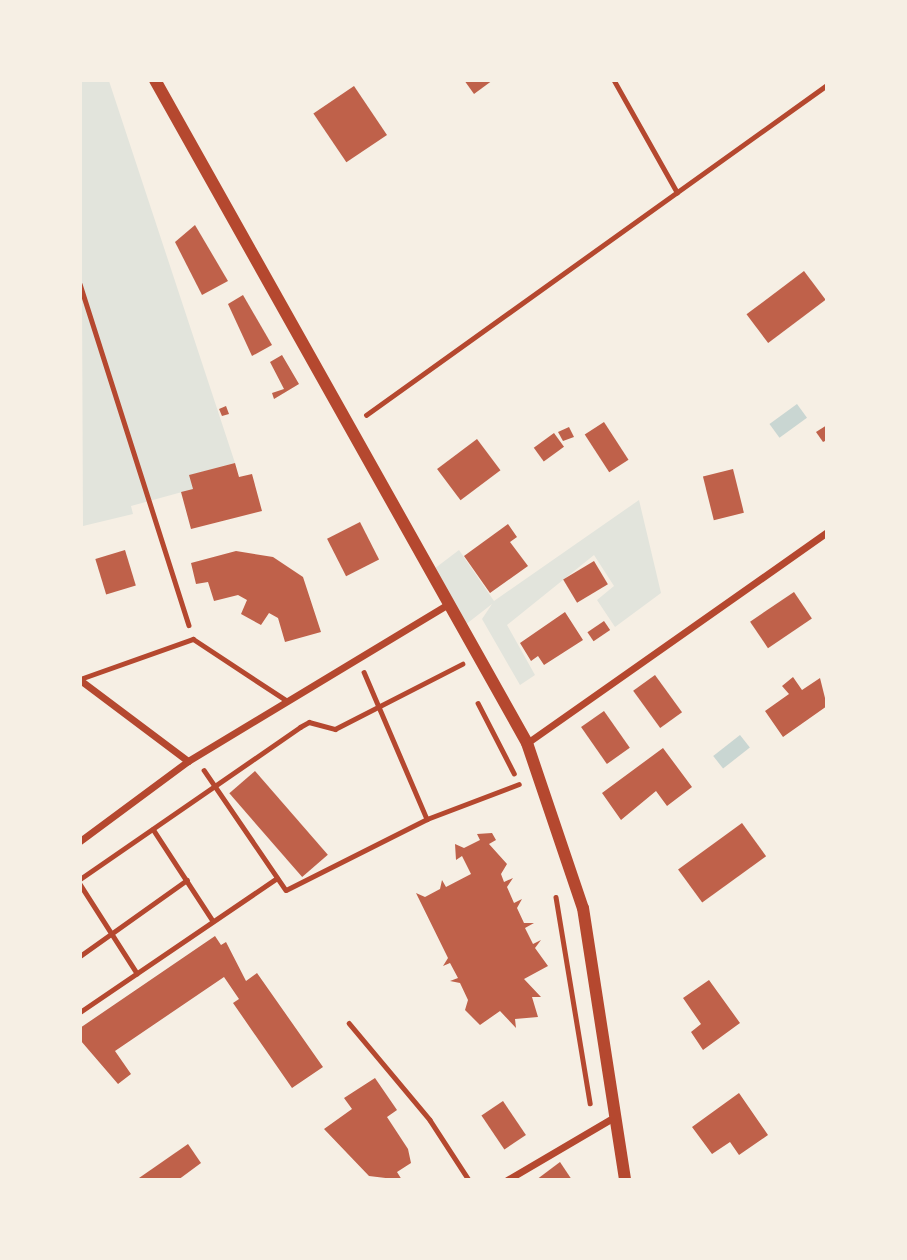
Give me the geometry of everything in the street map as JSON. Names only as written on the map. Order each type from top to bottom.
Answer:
[{"type":"street","points":[[155,80],[527,743],[583,908],[611,1119],[625,1180]]},
{"type":"street","points":[[527,743],[827,532]]},
{"type":"street","points":[[80,841],[187,761],[448,604]]},
{"type":"street","points":[[81,680],[187,761]]},
{"type":"street","points":[[507,1180],[611,1119]]},
{"type":"lane","points":[[81,680],[193,639],[287,701]]},
{"type":"path","points":[[614,80],[677,192]]},
{"type":"path","points":[[348,428],[827,85]]},
{"type":"path","points":[[80,284],[193,639]]},
{"type":"path","points":[[137,973],[80,882],[309,722],[334,729],[479,657]]},
{"type":"path","points":[[358,658],[427,819]]},
{"type":"path","points":[[214,787],[286,890],[427,819],[519,784]]},
{"type":"path","points":[[153,829],[213,921]]},
{"type":"path","points":[[80,1012],[277,878]]},
{"type":"path","points":[[80,956],[187,880]]},
{"type":"path","points":[[349,1023],[430,1120],[469,1180]]},
{"type":"shaded area","points":[[81,81],[109,81],[235,463],[190,475],[193,489],[131,506],[133,514],[83,526]]},
{"type":"shaded area","points":[[797,404],[807,418],[779,438],[769,424]]},
{"type":"shaded area","points":[[639,500],[661,593],[615,627],[597,600],[614,586],[594,555],[507,625],[535,675],[520,685],[482,619],[492,604],[465,625],[434,569],[459,550],[494,601]]},
{"type":"shaded area","points":[[740,735],[750,748],[723,769],[713,756]]},
{"type":"building","points":[[464,80],[493,80],[474,94]]},
{"type":"building","points":[[354,86],[387,135],[346,162],[313,113]]},
{"type":"building","points":[[195,225],[228,281],[202,295],[175,242]]},
{"type":"building","points":[[804,271],[826,300],[768,343],[746,314]]},
{"type":"building","points":[[243,295],[272,345],[252,356],[228,304]]},
{"type":"building","points":[[282,355],[299,384],[274,399],[272,393],[284,389],[270,362]]},
{"type":"building","points":[[226,406],[229,414],[222,416],[219,409]]},
{"type":"building","points":[[604,422],[629,460],[609,472],[585,435]]},
{"type":"building","points":[[827,425],[827,440],[823,442],[816,432]]},
{"type":"building","points":[[569,427],[574,437],[563,441],[558,432]]},
{"type":"building","points":[[554,433],[564,447],[544,461],[534,448]]},
{"type":"building","points":[[477,439],[500,470],[461,500],[437,469]]},
{"type":"building","points":[[235,463],[239,477],[252,474],[262,511],[191,529],[181,492],[193,489],[189,475]]},
{"type":"building","points":[[733,469],[744,513],[714,520],[703,476]]},
{"type":"building","points":[[360,522],[379,559],[346,576],[327,539]]},
{"type":"building","points":[[508,524],[517,537],[510,542],[528,566],[490,593],[464,556]]},
{"type":"building","points":[[125,550],[136,585],[106,594],[95,559]]},
{"type":"building","points":[[236,551],[273,557],[303,577],[321,632],[285,642],[278,618],[269,613],[261,625],[241,614],[247,600],[238,595],[214,601],[208,582],[196,584],[191,563]]},
{"type":"building","points":[[594,561],[608,584],[577,603],[563,580]]},
{"type":"building","points":[[794,592],[812,619],[768,648],[750,622]]},
{"type":"building","points":[[565,612],[583,640],[544,665],[538,656],[531,661],[520,643]]},
{"type":"building","points":[[604,621],[610,630],[594,641],[587,632]]},
{"type":"building","points":[[655,675],[682,712],[660,728],[633,691]]},
{"type":"building","points":[[793,677],[802,690],[820,678],[827,706],[783,737],[765,711],[789,694],[782,686]]},
{"type":"building","points":[[604,711],[630,748],[607,764],[581,727]]},
{"type":"building","points":[[663,748],[692,787],[667,806],[656,791],[621,820],[602,793]]},
{"type":"building","points":[[255,771],[328,855],[302,877],[229,793]]},
{"type":"building","points":[[742,823],[766,856],[702,903],[678,869]]},
{"type":"building","points":[[492,833],[496,840],[489,844],[507,864],[501,874],[504,882],[513,878],[507,887],[514,903],[522,899],[517,908],[524,923],[534,923],[525,928],[533,944],[541,940],[535,948],[548,966],[524,979],[541,997],[532,997],[538,1017],[515,1019],[516,1028],[500,1011],[480,1025],[465,1010],[468,1000],[460,983],[450,981],[458,978],[450,963],[443,966],[448,958],[416,893],[425,897],[440,889],[442,880],[446,887],[471,874],[462,856],[456,860],[455,844],[464,848],[480,840],[477,834]]},
{"type":"building","points":[[215,936],[221,945],[226,942],[246,981],[257,973],[323,1067],[292,1088],[233,1003],[239,999],[224,977],[115,1051],[131,1074],[118,1084],[81,1041],[80,1028]]},
{"type":"building","points":[[709,980],[740,1023],[703,1050],[691,1032],[701,1024],[683,998]]},
{"type":"building","points":[[375,1078],[397,1110],[387,1117],[408,1149],[411,1163],[397,1172],[402,1180],[369,1176],[324,1129],[352,1109],[344,1098]]},
{"type":"building","points":[[739,1093],[768,1135],[739,1155],[730,1142],[712,1154],[692,1127]]},
{"type":"building","points":[[503,1101],[526,1135],[504,1150],[481,1116]]},
{"type":"building","points":[[188,1144],[201,1163],[178,1180],[139,1178]]},
{"type":"building","points":[[560,1162],[572,1180],[536,1180]]}]
